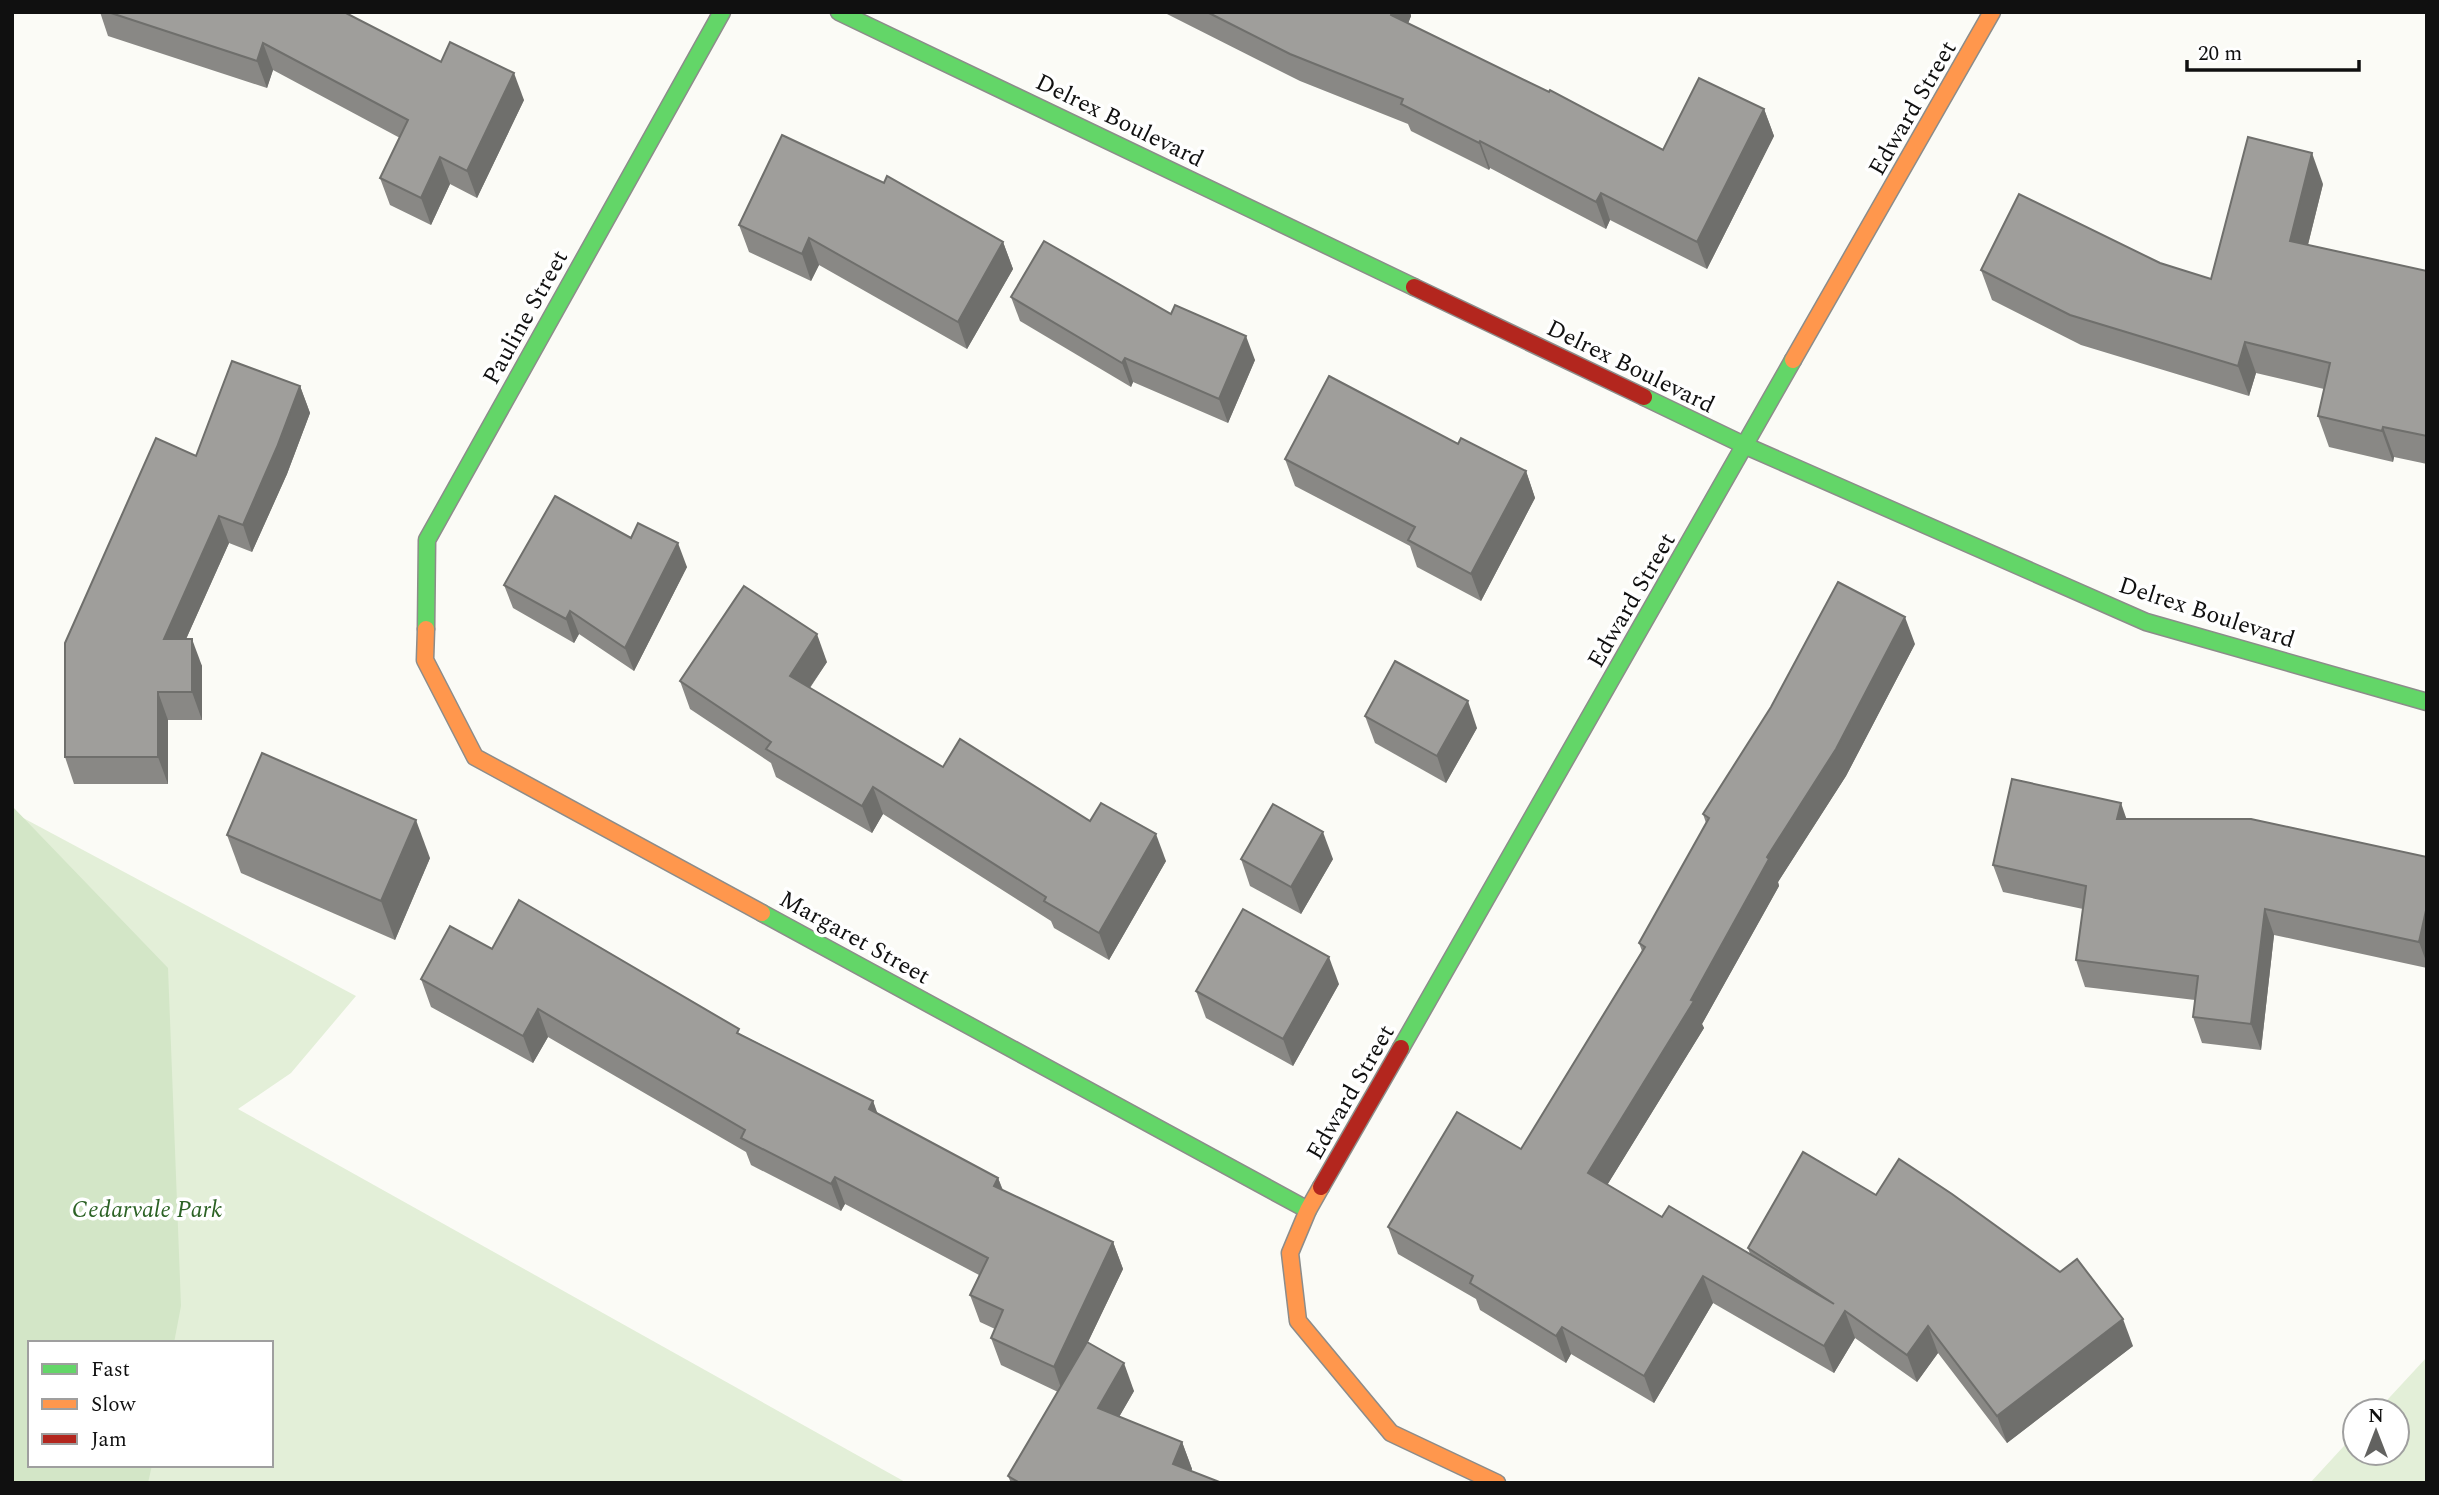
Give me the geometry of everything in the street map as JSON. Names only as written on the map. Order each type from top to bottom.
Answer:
[{"type":"street","name":"Pauline Street","points":[[425,660],[427,540],[722,12]]},
{"type":"street","name":"Delrex Boulevard","points":[[839,12],[1746,446],[2146,622],[2427,702]]},
{"type":"street","name":"Edward Street","points":[[1497,1483],[1391,1433],[1298,1321],[1290,1253],[1308,1210],[1992,12]]},
{"type":"street","name":"Margaret Street","points":[[425,660],[475,757],[1308,1210]]},
{"type":"green space","points":[[12,806],[168,968],[181,1306],[174,1341],[28,1341],[28,1467],[152,1467],[148,1483],[12,1483]]},
{"type":"green space","name":"Cedarvale Park","points":[[12,812],[356,996],[291,1073],[238,1109],[907,1483],[12,1483]]},
{"type":"green space","points":[[2427,1357],[2427,1483],[2310,1483],[2341,1449],[2341,1467],[2411,1467],[2411,1397],[2390,1397]]},
{"type":"building","points":[[108,12],[344,12],[441,62],[450,42],[514,73],[467,171],[440,157],[421,198],[380,178],[408,120],[263,43],[257,61]]},
{"type":"building","points":[[1207,12],[1392,12],[1391,15],[1549,92],[1550,90],[1663,150],[1699,78],[1764,109],[1697,242],[1601,193],[1596,202],[1480,141],[1479,143],[1401,104],[1403,99],[1290,54]]},
{"type":"building","points":[[782,135],[884,183],[887,176],[1003,242],[958,322],[809,238],[802,254],[739,225]]},
{"type":"building","points":[[2248,137],[2312,153],[2290,241],[2427,271],[2427,436],[2383,427],[2382,431],[2318,416],[2330,363],[2245,342],[2238,366],[2070,315],[1981,270],[2019,194],[2160,263],[2211,279]]},
{"type":"building","points":[[1044,241],[1171,314],[1175,305],[1246,336],[1219,399],[1125,358],[1122,363],[1011,297]]},
{"type":"building","points":[[232,361],[300,386],[243,525],[219,516],[164,639],[192,639],[192,692],[158,692],[158,757],[65,757],[65,643],[156,438],[196,456]]},
{"type":"building","points":[[1329,376],[1458,444],[1461,438],[1526,471],[1471,574],[1408,540],[1415,527],[1285,459]]},
{"type":"building","points":[[555,496],[631,538],[638,523],[678,543],[625,648],[570,611],[566,619],[504,585]]},
{"type":"building","points":[[1838,582],[1905,617],[1836,749],[1767,857],[1769,859],[1691,1000],[1694,1001],[1588,1173],[1662,1217],[1669,1206],[1834,1304],[1748,1248],[1803,1152],[1876,1195],[1899,1159],[2060,1272],[2077,1259],[2123,1319],[1997,1416],[1928,1326],[1907,1355],[1845,1311],[1824,1346],[1703,1276],[1644,1376],[1562,1327],[1556,1336],[1470,1283],[1473,1276],[1388,1227],[1457,1112],[1521,1149],[1645,947],[1639,943],[1709,818],[1703,814],[1771,707]]},
{"type":"building","points":[[744,586],[817,634],[790,676],[943,767],[960,739],[1090,821],[1101,803],[1156,834],[1099,933],[1044,901],[1046,897],[873,787],[862,806],[766,749],[771,742],[680,681]]},
{"type":"building","points":[[1395,661],[1468,701],[1437,756],[1365,716]]},
{"type":"building","points":[[262,753],[416,820],[381,901],[227,835]]},
{"type":"building","points":[[2012,779],[2121,803],[2117,819],[2251,819],[2427,857],[2427,906],[2419,942],[2265,909],[2251,1024],[2193,1017],[2198,976],[2076,960],[2086,886],[1993,865]]},
{"type":"building","points":[[1273,804],[1323,832],[1291,887],[1241,859]]},
{"type":"building","points":[[519,900],[739,1029],[737,1033],[873,1101],[869,1109],[998,1178],[994,1186],[1113,1242],[1054,1367],[991,1338],[1003,1310],[970,1295],[988,1258],[835,1177],[831,1184],[741,1138],[745,1130],[538,1009],[523,1036],[421,979],[450,926],[492,949]]},
{"type":"building","points":[[1243,909],[1329,957],[1283,1039],[1196,991]]},
{"type":"building","points":[[1087,1342],[1124,1363],[1098,1408],[1182,1442],[1173,1464],[1222,1483],[1020,1483],[1008,1476]]},
{"type":"traffic: fast","points":[[426,629],[427,540],[722,12]]},
{"type":"traffic: fast","points":[[839,12],[1414,287]]},
{"type":"traffic: fast","points":[[1401,1048],[1793,360]]},
{"type":"traffic: fast","points":[[1644,397],[1746,446],[2146,622],[2427,702]]},
{"type":"traffic: fast","points":[[762,913],[1308,1210]]},
{"type":"traffic: slow","points":[[1793,360],[1992,12]]},
{"type":"traffic: slow","points":[[426,629],[425,660],[475,757],[762,913]]},
{"type":"traffic: slow","points":[[1321,1187],[1290,1253],[1298,1321],[1391,1433],[1497,1483]]},
{"type":"traffic: jam","points":[[1414,287],[1644,397]]},
{"type":"traffic: jam","points":[[1321,1187],[1401,1048]]}]
